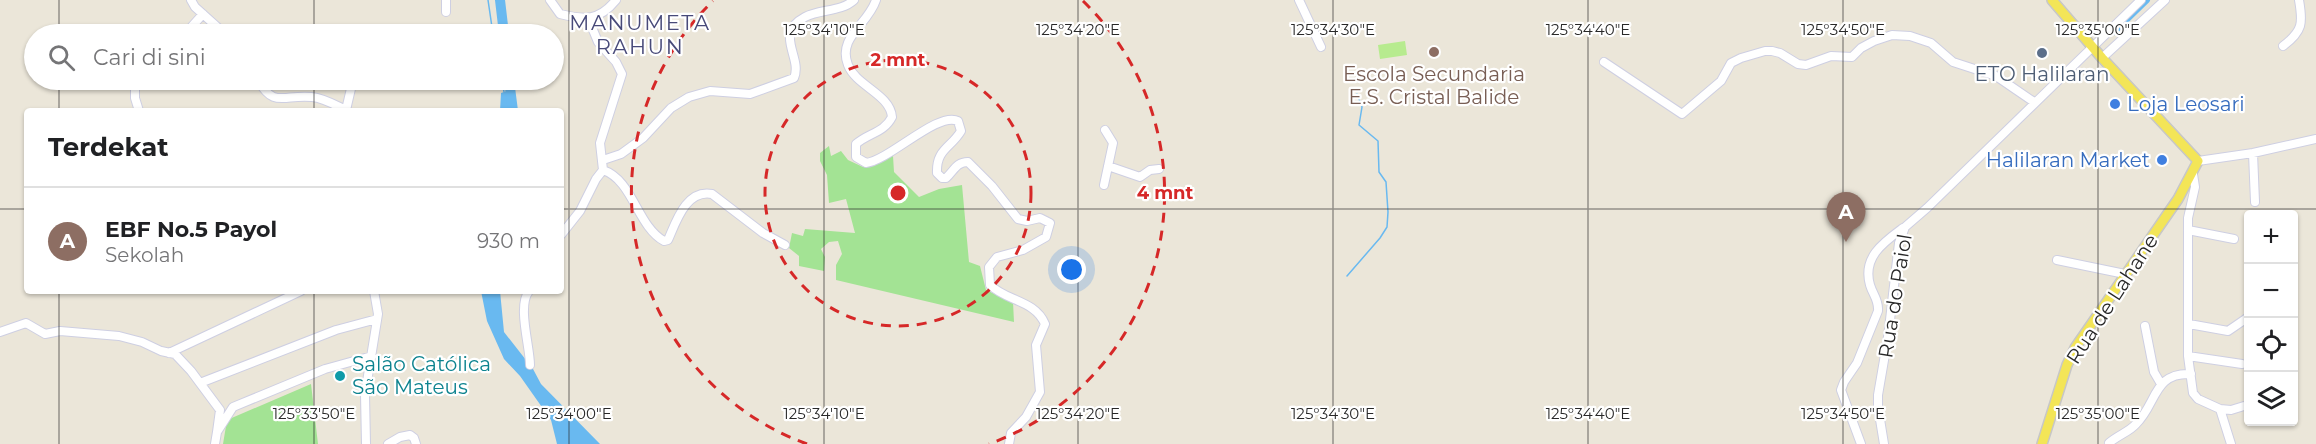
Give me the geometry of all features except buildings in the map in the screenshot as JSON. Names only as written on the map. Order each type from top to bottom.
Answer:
[{"type":"main road","points":[[2052,0],[2092,47],[2198,161]]},
{"type":"main road","name":"Rua de Lahane","points":[[2042,444],[2053,406],[2075,348],[2193,174],[2198,161]]},
{"type":"street","points":[[191,0],[214,24]]},
{"type":"street","points":[[446,0],[446,12]]},
{"type":"street","points":[[550,0],[560,14],[590,19],[609,8],[616,0]]},
{"type":"street","points":[[603,160],[621,154],[643,138],[671,108],[689,97],[710,91],[726,91],[744,95],[794,78],[796,66],[789,44],[792,30],[801,19],[818,11],[848,5],[854,0]]},
{"type":"street","points":[[876,0],[867,19],[849,38],[846,52],[847,63],[859,79],[887,104],[892,117],[881,130],[863,138],[856,144],[856,157],[866,163],[877,161],[934,125],[946,119],[953,119],[958,121],[961,131],[941,152],[937,173],[942,178],[946,178],[956,165],[969,162],[1018,219],[1027,221],[1040,218],[1050,223],[1046,237],[1023,250],[997,257],[989,267],[990,285],[1035,310],[1042,317],[1044,324],[1036,345],[1040,392],[1026,417],[1011,433],[1009,444]]},
{"type":"street","points":[[1299,0],[1321,47]]},
{"type":"street","name":"Rua do Paiol","points":[[1884,444],[1878,395],[1888,337],[1895,268],[1905,227],[2141,0]]},
{"type":"street","points":[[2102,58],[2165,0]]},
{"type":"street","points":[[2283,46],[2294,38],[2303,20],[2299,0]]},
{"type":"street","points":[[194,24],[203,14]]},
{"type":"street","points":[[564,231],[580,211],[603,170],[600,143],[622,74],[620,67],[595,36],[591,25],[595,17]]},
{"type":"street","points":[[1604,62],[1682,114],[1721,81],[1731,63],[1741,58],[1772,51],[1798,64],[1806,65],[1831,56],[1852,57],[1861,48],[1874,41],[1901,35],[1931,43],[1953,62],[1996,76],[2034,102]]},
{"type":"street","points":[[135,90],[138,108]]},
{"type":"street","points":[[263,90],[272,98],[315,97],[342,108]]},
{"type":"street","points":[[347,108],[351,90]]},
{"type":"street","points":[[1104,185],[1113,143],[1105,130]]},
{"type":"street","points":[[2198,161],[2253,153],[2316,139]]},
{"type":"street","points":[[2253,153],[2255,202]]},
{"type":"street","points":[[1108,165],[1140,177],[1150,170],[1159,170]]},
{"type":"street","points":[[603,170],[615,174],[660,240],[668,240],[683,208],[695,198],[707,193],[712,194],[763,233],[784,245]]},
{"type":"street","points":[[2193,174],[2195,187],[2189,207],[2188,230],[2188,356],[2193,393],[2198,399],[2220,409],[2231,410],[2244,406]]},
{"type":"street","points":[[1861,444],[1841,390],[1857,363],[1878,311],[1879,303],[1869,282],[1868,269],[1872,254],[1905,227]]},
{"type":"street","points":[[2188,230],[2234,239]]},
{"type":"street","points":[[2057,260],[2125,274]]},
{"type":"street","points":[[169,353],[295,294]]},
{"type":"street","points":[[366,444],[364,394],[377,319],[374,294]]},
{"type":"street","points":[[527,294],[525,306],[530,365]]},
{"type":"street","points":[[200,383],[336,330],[377,319]]},
{"type":"street","points":[[2189,324],[2228,331],[2244,320]]},
{"type":"street","points":[[0,333],[26,323],[45,334],[60,331],[119,336],[175,354],[220,410],[215,444]]},
{"type":"street","points":[[2145,326],[2154,372],[2161,384]]},
{"type":"street","points":[[218,432],[233,407],[325,369],[372,356]]},
{"type":"street","points":[[2188,356],[2242,364]]},
{"type":"street","points":[[2109,442],[2136,425],[2161,384],[2174,375],[2190,374]]},
{"type":"street","points":[[2220,409],[2231,444]]},
{"type":"street","points":[[388,444],[399,437],[410,435],[416,444]]},
{"type":"green space","points":[[1405,41],[1407,55],[1380,59],[1378,45]]},
{"type":"green space","points":[[829,146],[831,156],[841,151],[848,160],[863,167],[893,156],[894,172],[919,197],[939,189],[962,185],[969,262],[980,266],[986,290],[1013,302],[1014,322],[836,280],[836,265],[842,254],[838,241],[829,242],[821,249],[825,257],[824,271],[799,266],[799,256],[789,248],[792,233],[803,236],[805,229],[855,233],[846,199],[829,203],[827,175],[820,161],[820,153]]},
{"type":"green space","points":[[311,384],[318,444],[223,444],[227,420]]},
{"type":"water","points":[[507,91],[511,108],[500,108],[501,93]]},
{"type":"water","points":[[482,294],[500,294],[504,332],[533,369],[541,384],[600,444],[557,444],[551,420],[520,376],[504,359],[487,321]]},
{"type":"waterway","points":[[488,0],[492,24]]},
{"type":"waterway","points":[[500,0],[503,24]]},
{"type":"waterway","points":[[2114,32],[2147,0]]},
{"type":"waterway","points":[[510,90],[513,108]]},
{"type":"waterway","points":[[1347,276],[1380,238],[1387,227],[1388,212],[1386,182],[1379,172],[1378,141],[1359,125],[1362,107],[1357,94]]},
{"type":"place","name":"Escola Secundaria E.S. Cristal Balide","points":[[1434,52]]},
{"type":"place","name":"ETO Halilaran","points":[[2042,53]]},
{"type":"place","name":"Loja Leosari","points":[[2115,104]]},
{"type":"place","name":"Halilaran Market","points":[[2162,160]]},
{"type":"place","name":"EBF No.5 Payol","points":[[1846,242]]},
{"type":"place","name":"Salão Católica São Mateus","points":[[340,376]]},
{"type":"district","name":"MANUMETA RAHUN","points":[[640,34]]}]
